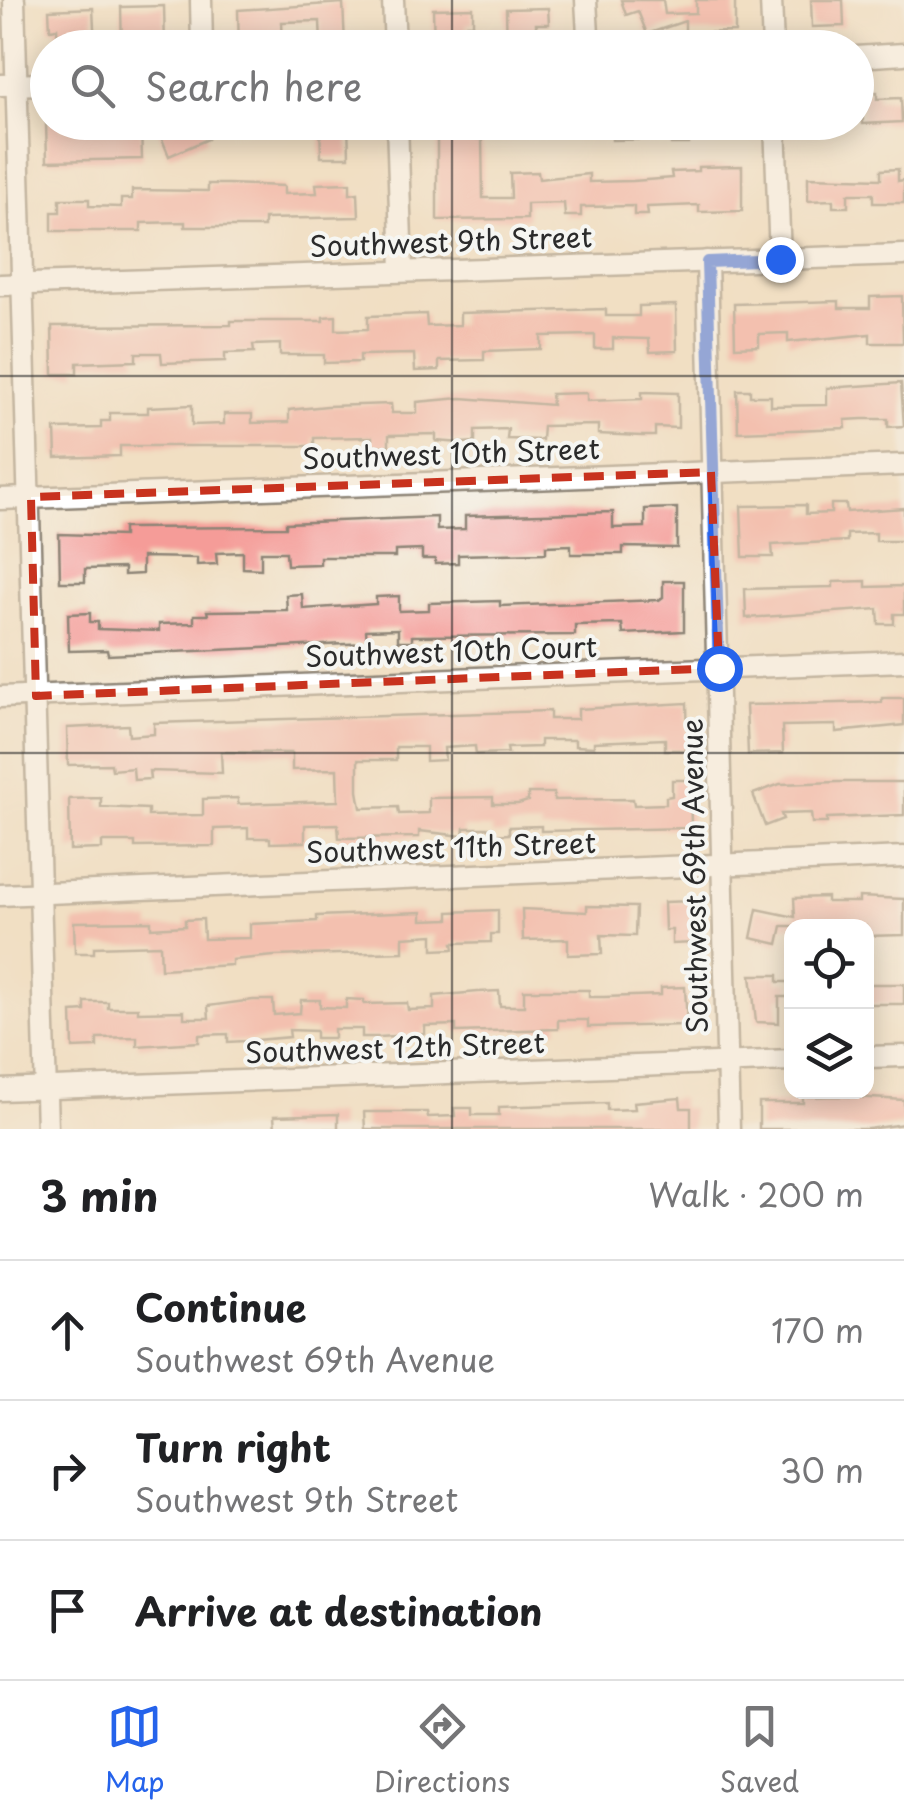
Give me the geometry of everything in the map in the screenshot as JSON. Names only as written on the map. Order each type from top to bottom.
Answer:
[{"type":"street","points":[[14,0],[9,85],[23,284],[47,1129]]},
{"type":"street","points":[[201,0],[202,30]]},
{"type":"street","points":[[393,0],[394,30]]},
{"type":"street","points":[[586,0],[588,30]]},
{"type":"street","points":[[771,0],[772,30]]},
{"type":"street","points":[[874,56],[904,54]]},
{"type":"street","points":[[398,140],[402,270]]},
{"type":"street","points":[[776,140],[780,259]]},
{"type":"street","name":"Southwest 9th Street","points":[[0,285],[904,255]]},
{"type":"street","name":"Southwest 69th Avenue","points":[[707,262],[729,1129]]},
{"type":"street","name":"Southwest 10th Street","points":[[0,499],[904,465]]},
{"type":"street","name":"Southwest 10th Court","points":[[0,697],[904,661]]},
{"type":"street","name":"Southwest 11th Street","points":[[0,895],[904,858]]},
{"type":"street","points":[[874,1057],[904,1056]]},
{"type":"street","name":"Southwest 12th Street","points":[[0,1090],[784,1060]]},
{"type":"highlighted area","points":[[711,472],[719,668],[36,696],[31,497]]},
{"type":"building","points":[[621,0],[663,0],[665,14],[696,13],[696,0],[735,0],[735,30],[685,30],[685,21],[645,30],[638,11],[626,15]]},
{"type":"building","points":[[811,0],[843,0],[844,26],[812,27]]},
{"type":"building","points":[[343,3],[344,30],[320,30],[320,21],[282,22],[282,30],[239,30],[238,10]]},
{"type":"building","points":[[164,6],[165,30],[122,30],[121,7]]},
{"type":"building","points":[[93,8],[94,30],[50,29],[49,10]]},
{"type":"building","points":[[473,8],[473,24],[467,24],[467,30],[434,30],[433,9]]},
{"type":"building","points":[[548,8],[549,24],[536,24],[536,30],[507,30],[506,9]]},
{"type":"building","points":[[874,92],[877,99],[901,98],[902,122],[874,123]]},
{"type":"building","points":[[46,140],[141,140],[142,159],[47,161]]},
{"type":"building","points":[[162,140],[206,140],[169,156]]},
{"type":"building","points":[[321,140],[349,140],[349,157],[321,157]]},
{"type":"building","points":[[437,140],[482,140],[483,198],[511,198],[510,173],[538,172],[539,179],[589,174],[589,182],[633,181],[672,178],[671,172],[698,171],[698,167],[742,166],[742,211],[699,212],[699,205],[647,207],[648,215],[634,215],[634,206],[581,207],[581,216],[565,216],[564,203],[527,204],[527,219],[437,220]]},
{"type":"building","points":[[670,140],[689,140],[689,144],[671,144]]},
{"type":"building","points":[[898,169],[898,181],[904,180],[904,203],[873,203],[873,194],[848,194],[848,207],[833,207],[833,200],[808,201],[808,177],[881,179],[881,170]]},
{"type":"building","points":[[350,183],[350,194],[358,193],[359,217],[264,219],[264,227],[185,227],[185,222],[141,223],[141,231],[52,231],[52,212],[60,212],[60,199],[89,199],[89,206],[121,207],[121,199],[132,199],[132,190],[208,191],[208,184],[228,184],[284,186],[284,194],[317,193],[316,184]]},
{"type":"building","points":[[902,296],[903,343],[870,343],[870,334],[788,342],[788,333],[759,334],[759,346],[735,347],[734,304],[839,301],[839,308],[870,308],[870,297]]},
{"type":"building","points":[[676,305],[677,351],[650,352],[649,339],[613,338],[613,349],[595,349],[595,335],[541,336],[541,349],[484,351],[484,360],[439,361],[439,370],[415,371],[414,354],[360,355],[360,362],[324,363],[324,355],[280,355],[280,344],[253,345],[254,352],[225,353],[225,361],[162,363],[161,353],[136,353],[136,361],[77,363],[77,374],[53,374],[52,326],[231,325],[231,321],[323,321],[323,317],[336,316],[336,330],[368,329],[368,316],[426,314],[427,326],[460,325],[460,313],[606,309],[606,316],[639,316],[639,306]]},
{"type":"building","points":[[901,383],[904,426],[888,427],[888,419],[862,419],[845,420],[846,428],[738,432],[737,390],[750,390],[750,396],[771,396],[771,406],[827,405],[827,388]]},
{"type":"building","points":[[642,392],[678,393],[678,428],[655,427],[655,436],[642,436],[598,434],[598,425],[543,426],[542,440],[507,439],[508,429],[475,430],[475,442],[462,443],[436,441],[436,434],[389,435],[389,446],[372,446],[372,437],[314,438],[314,446],[120,446],[120,456],[56,458],[55,429],[101,428],[101,421],[110,421],[110,413],[148,413],[148,407],[192,405],[192,425],[224,424],[224,414],[252,414],[252,423],[289,422],[289,410],[327,406],[391,404],[392,413],[417,413],[417,402],[461,398],[552,405],[551,394],[587,393],[587,401],[642,399]]},
{"type":"building","points":[[831,504],[846,504],[847,512],[904,508],[904,541],[876,541],[876,533],[847,534],[847,541],[772,545],[773,557],[743,557],[741,506],[806,505],[806,514],[831,513]]},
{"type":"building","points":[[677,508],[677,548],[623,547],[623,554],[571,554],[571,545],[546,546],[546,553],[458,555],[458,563],[435,564],[435,559],[422,559],[422,550],[395,551],[395,557],[320,557],[320,564],[287,565],[286,552],[261,552],[261,569],[243,568],[243,552],[216,553],[217,564],[197,565],[197,558],[142,557],[142,574],[124,575],[124,568],[85,569],[85,582],[60,582],[59,534],[123,536],[123,528],[286,527],[286,523],[437,517],[437,530],[465,529],[465,516],[613,512],[613,528],[645,527],[645,509]]},
{"type":"building","points":[[663,581],[684,581],[684,631],[623,634],[622,624],[575,625],[575,635],[412,636],[412,641],[398,641],[398,629],[366,630],[367,643],[108,655],[107,650],[69,651],[68,614],[90,613],[90,622],[98,622],[98,629],[159,631],[159,624],[194,623],[194,615],[208,615],[207,611],[287,610],[286,595],[302,594],[303,609],[376,604],[376,597],[399,596],[399,611],[429,610],[429,603],[500,601],[500,606],[659,600],[663,597]]},
{"type":"building","points":[[866,581],[866,587],[904,586],[904,614],[894,614],[894,624],[879,624],[878,609],[746,618],[745,589],[833,587],[833,582]]},
{"type":"building","points":[[882,698],[904,698],[904,725],[836,732],[836,725],[782,726],[783,753],[748,754],[746,705],[882,702]]},
{"type":"building","points":[[687,703],[688,750],[665,750],[665,739],[594,742],[594,747],[575,746],[575,740],[540,740],[540,747],[507,748],[508,753],[476,754],[475,746],[444,748],[445,760],[426,761],[426,747],[396,747],[396,760],[358,760],[358,791],[361,808],[398,807],[399,814],[429,813],[429,798],[493,797],[493,804],[518,804],[528,801],[528,793],[554,793],[554,800],[633,799],[634,805],[666,804],[666,797],[672,796],[672,780],[690,780],[691,828],[541,831],[541,826],[509,827],[509,834],[492,835],[492,828],[464,828],[463,836],[419,831],[419,837],[339,838],[338,824],[305,825],[305,842],[270,843],[270,838],[248,838],[248,828],[214,829],[214,846],[135,847],[135,842],[102,842],[102,849],[70,850],[69,799],[101,798],[101,807],[148,809],[148,816],[203,815],[203,799],[238,798],[238,804],[338,801],[337,769],[292,770],[292,753],[221,752],[222,773],[149,771],[150,779],[134,780],[133,768],[68,765],[67,728],[128,725],[129,736],[154,734],[154,723],[550,711],[550,719],[578,719],[578,709]]},
{"type":"building","points":[[904,782],[904,815],[827,818],[827,823],[812,823],[811,813],[781,814],[783,819],[765,826],[753,794],[780,784]]},
{"type":"building","points":[[827,897],[827,902],[859,902],[859,897],[904,899],[904,935],[874,936],[874,919],[784,919],[778,944],[751,938],[757,909],[795,917],[794,898]]},
{"type":"building","points":[[693,901],[694,943],[672,944],[672,930],[665,930],[664,902]]},
{"type":"building","points":[[587,906],[636,907],[635,936],[601,935],[602,954],[568,955],[568,939],[523,940],[522,909],[587,912]]},
{"type":"building","points":[[498,910],[498,934],[491,934],[491,942],[453,943],[454,949],[433,950],[433,935],[403,937],[403,952],[274,956],[232,960],[232,965],[161,969],[160,945],[94,947],[94,953],[75,953],[74,922],[151,921],[151,928],[185,926],[185,920],[203,919],[204,939],[250,938],[250,924],[317,921],[317,916],[422,912],[422,920],[449,919],[449,912]]},
{"type":"building","points":[[751,975],[778,975],[778,982],[784,982],[784,997],[779,997],[779,1023],[756,1022]]},
{"type":"building","points":[[874,984],[904,984],[904,1004],[874,1004]]},
{"type":"building","points":[[685,987],[687,1025],[588,1027],[588,1020],[558,1020],[558,1029],[456,1032],[456,1025],[425,1026],[425,1034],[379,1037],[362,1037],[362,1029],[334,1029],[334,1038],[316,1038],[316,1031],[289,1030],[290,1037],[228,1042],[228,1034],[199,1035],[199,1042],[137,1046],[137,1037],[97,1038],[97,1047],[73,1048],[72,1012],[85,1011],[85,1002],[108,1002],[108,1008],[138,1008],[138,1012],[184,1011],[184,1018],[209,1018],[208,1006],[253,1000],[273,1000],[274,1015],[300,1013],[301,1000],[320,1000],[320,1007],[346,1008],[346,999],[364,1000],[364,1004],[407,1003],[408,1010],[434,1009],[434,996],[478,992],[499,991],[500,1006],[524,1006],[524,990],[589,990],[589,997],[604,997],[661,995],[661,988]]},
{"type":"building","points":[[680,1098],[681,1108],[691,1108],[691,1129],[365,1129],[364,1112],[455,1116],[454,1108],[472,1108],[472,1115],[499,1115],[499,1107],[607,1103],[607,1110],[635,1109],[634,1102]]},
{"type":"building","points":[[803,1099],[904,1100],[904,1124],[868,1129],[759,1129],[759,1103],[803,1103]]},
{"type":"building","points":[[338,1114],[338,1129],[275,1129],[274,1116]]},
{"type":"route","points":[[719,668],[707,262],[780,259]]}]
